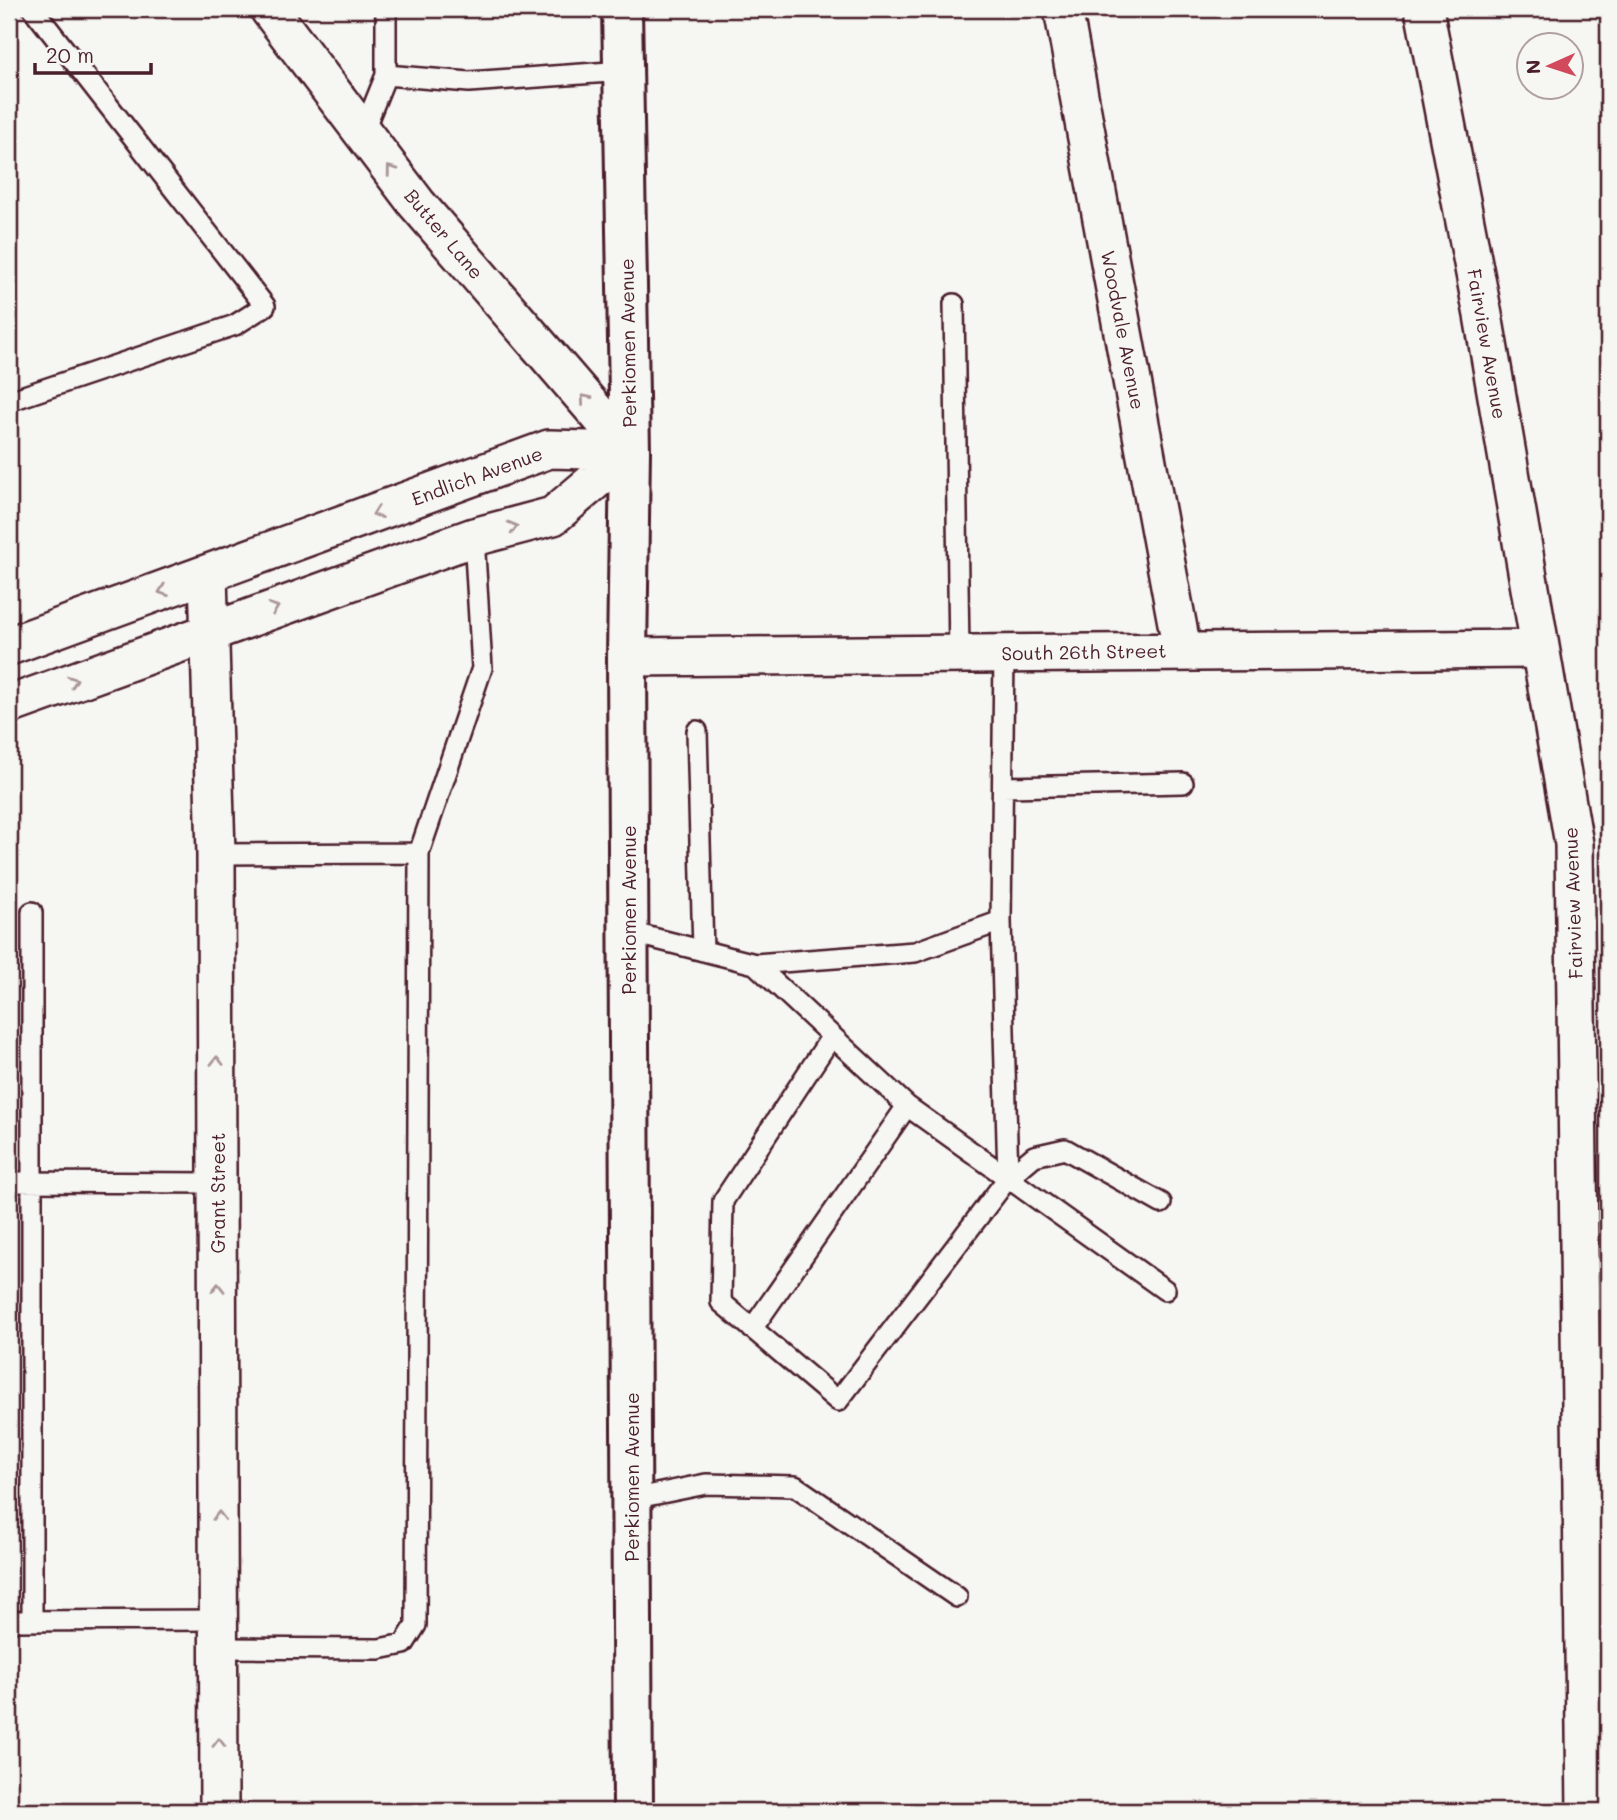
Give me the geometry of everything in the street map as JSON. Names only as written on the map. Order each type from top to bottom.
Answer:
[{"type":"main road","name":"Perkiomen Avenue","points":[[622,9],[630,451],[627,657],[633,1811]]},
{"type":"street","name":"Butter Lane","points":[[269,9],[417,204],[630,451]]},
{"type":"street","name":"Woodvale Avenue","points":[[1063,9],[1182,650]]},
{"type":"street","name":"Fairview Avenue","points":[[1424,9],[1483,315],[1574,844],[1586,1811]]},
{"type":"street","name":"Endlich Avenue","points":[[9,646],[549,449],[630,451]]},
{"type":"street","points":[[9,705],[474,537],[553,516],[630,451]]},
{"type":"street","name":"Grant Street","points":[[208,575],[216,854],[219,1811]]},
{"type":"street","name":"South 26th Street","points":[[627,657],[1182,650],[1540,649]]},
{"type":"lane","points":[[9,401],[235,325],[265,306],[33,9]]},
{"type":"lane","points":[[363,132],[386,75],[386,9]]},
{"type":"lane","points":[[386,75],[469,82],[624,71]]},
{"type":"lane","points":[[954,304],[959,653]]},
{"type":"lane","points":[[9,1621],[32,1620],[219,1634],[379,1649],[404,1644],[416,1625],[419,853],[482,668],[474,537]]},
{"type":"lane","points":[[1004,652],[1001,921],[1008,1178]]},
{"type":"lane","points":[[697,731],[703,951]]},
{"type":"lane","points":[[1003,787],[1183,783]]},
{"type":"lane","points":[[216,854],[419,853]]},
{"type":"lane","points":[[32,912],[32,1620]]},
{"type":"lane","points":[[629,932],[755,964],[915,952],[1001,921]]},
{"type":"lane","points":[[755,964],[907,1106],[1165,1290]]},
{"type":"lane","points":[[832,1036],[723,1201],[721,1302],[838,1401],[1008,1178],[1034,1156],[1065,1149],[1161,1203]]},
{"type":"lane","points":[[752,1329],[907,1106]]},
{"type":"lane","points":[[9,1182],[218,1183]]},
{"type":"lane","points":[[632,1499],[706,1484],[795,1486],[957,1597]]}]
